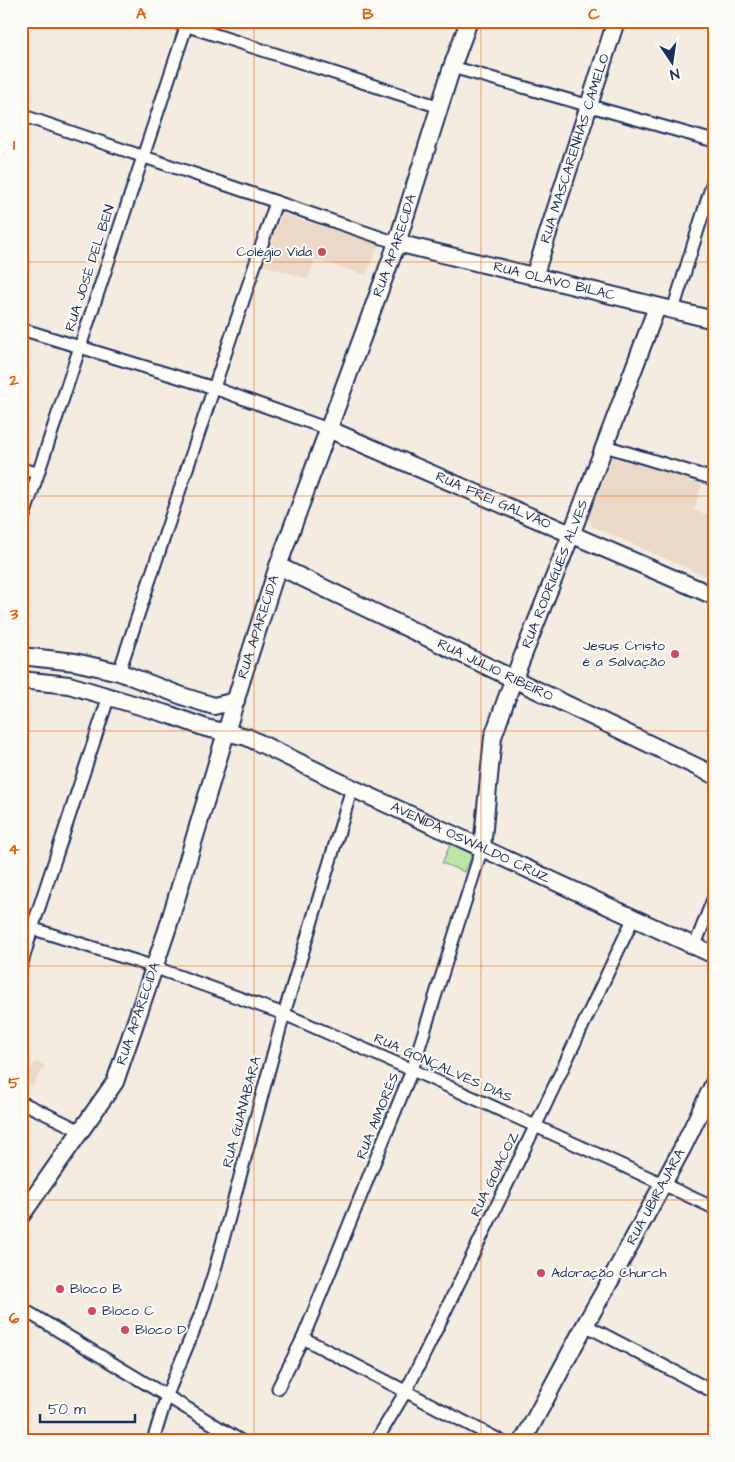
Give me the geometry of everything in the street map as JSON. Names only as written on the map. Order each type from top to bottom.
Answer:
[{"type":"main road","name":"RUA APARECIDA","points":[[21,1216],[114,1082],[154,968],[278,566],[396,243],[469,21]]},
{"type":"main road","name":"RUA MASCARENHAS CAMELO","points":[[534,276],[616,21]]},
{"type":"main road","name":"RUA OLAVO BILAC","points":[[396,243],[714,320]]},
{"type":"main road","name":"RUA RODRIGUES ALVES","points":[[482,848],[492,737],[605,446],[665,308]]},
{"type":"main road","name":"RUA FREI GALVÃO","points":[[328,429],[714,596]]},
{"type":"main road","name":"RUA JÚLIO RIBEIRO","points":[[278,566],[714,775]]},
{"type":"main road","points":[[21,656],[75,662],[118,672],[185,698],[214,706],[236,701]]},
{"type":"main road","name":"AVENIDA OSWALDO CRUZ","points":[[21,680],[69,685],[170,715],[206,728],[247,737],[352,788],[714,955]]},
{"type":"main road","name":"RUA UBIRAJARA","points":[[524,1441],[585,1325],[683,1147],[714,1083]]},
{"type":"street","points":[[172,21],[187,23],[440,107]]},
{"type":"street","name":"RUA JOSÉ DEL BEN","points":[[21,525],[187,23]]},
{"type":"street","points":[[452,68],[714,141]]},
{"type":"street","points":[[21,115],[396,243]]},
{"type":"street","name":"RUA RODRIGUES ALVES","points":[[665,308],[714,178]]},
{"type":"street","points":[[118,672],[276,202]]},
{"type":"street","points":[[21,330],[214,388],[328,429]]},
{"type":"street","points":[[605,446],[714,479]]},
{"type":"street","points":[[21,469],[38,473]]},
{"type":"street","points":[[21,966],[27,927],[109,696]]},
{"type":"street","name":"RUA GUANABARA","points":[[153,1441],[166,1395],[202,1313],[284,1014],[352,788]]},
{"type":"street","name":"RUA AIMORÉS","points":[[278,1388],[303,1338],[412,1070],[482,848]]},
{"type":"street","points":[[695,946],[714,897]]},
{"type":"street","name":"RUA GOIACOZ","points":[[376,1441],[406,1391],[535,1127],[634,917]]},
{"type":"street","name":"RUA GONÇALVES DIAS","points":[[27,927],[154,968],[284,1014],[412,1070],[714,1208]]},
{"type":"street","points":[[21,1102],[81,1131]]},
{"type":"street","points":[[21,1308],[241,1441]]},
{"type":"street","points":[[585,1325],[714,1392]]},
{"type":"street","points":[[303,1338],[501,1441]]},
{"type":"shaded area","name":"Colégio Vida","points":[[282,214],[379,244],[366,275],[315,260],[308,279],[262,265]]},
{"type":"shaded area","points":[[613,454],[702,484],[694,510],[714,518],[714,580],[592,526],[589,519]]},
{"type":"shaded area","points":[[36,1061],[45,1066],[32,1086],[22,1081]]},
{"type":"green space","points":[[451,843],[473,853],[465,872],[442,863]]},
{"type":"place","name":"Colégio Vida","points":[[322,252]]},
{"type":"place","name":"Jesus Cristo é a Salvação","points":[[675,654]]},
{"type":"place","name":"Adoração Church","points":[[541,1273]]},
{"type":"place","name":"Bloco B","points":[[60,1289]]},
{"type":"place","name":"Bloco C","points":[[92,1311]]},
{"type":"place","name":"Bloco D","points":[[125,1330]]}]
